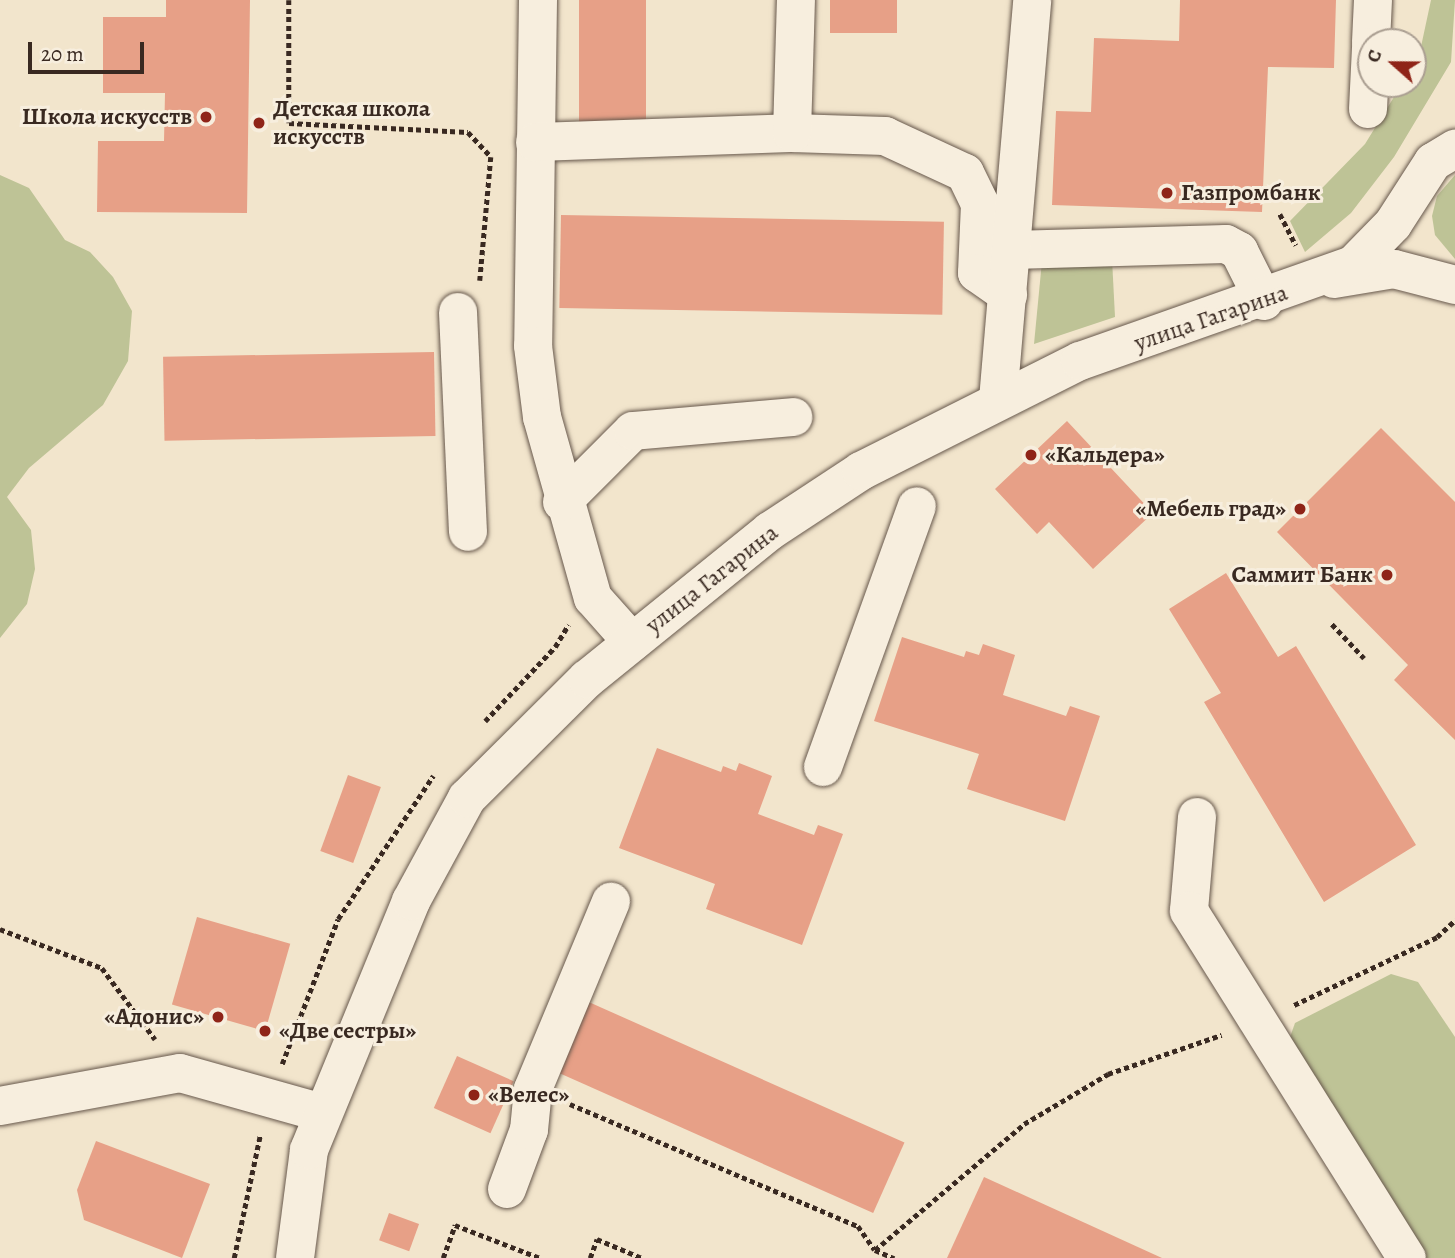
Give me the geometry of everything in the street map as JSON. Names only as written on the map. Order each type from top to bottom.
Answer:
[{"type":"street","points":[[538,0],[533,346],[562,502],[593,598],[632,642]]},
{"type":"street","points":[[792,133],[796,0]]},
{"type":"street","points":[[998,400],[1032,0]]},
{"type":"street","points":[[1372,28],[1374,0]]},
{"type":"street","points":[[1368,109],[1369,98]]},
{"type":"street","points":[[1453,285],[1429,268],[1413,242],[1409,214],[1455,130]]},
{"type":"street","points":[[535,142],[792,133],[885,136],[965,173],[980,204],[977,274],[1008,295]]},
{"type":"street","points":[[1315,283],[1367,251],[1435,165]]},
{"type":"street","points":[[1012,250],[1226,244],[1240,251],[1264,301]]},
{"type":"street","points":[[1315,283],[1394,269],[1453,285]]},
{"type":"street","name":"улица Гагарина","points":[[295,1258],[296,1216],[322,1113],[411,901],[463,804],[632,642],[804,509],[998,400],[1080,362],[1315,283]]},
{"type":"street","points":[[458,312],[468,532]]},
{"type":"street","points":[[562,502],[633,430],[793,417]]},
{"type":"street","points":[[823,768],[917,506]]},
{"type":"street","points":[[1197,817],[1189,911],[1407,1258]]},
{"type":"street","points":[[507,1189],[529,1130],[533,1089],[611,902]]},
{"type":"street","points":[[0,1107],[180,1073],[322,1113]]},
{"type":"path","points":[[289,0],[289,123],[468,132]]},
{"type":"path","points":[[1332,624],[1364,658]]},
{"type":"path","points":[[875,1250],[951,1180],[1060,1102],[1108,1074],[1258,1022],[1437,937],[1455,920]]},
{"type":"path","points":[[0,929],[102,968],[180,1073]]},
{"type":"path","points":[[533,1089],[858,1226],[875,1250],[894,1258]]},
{"type":"path","points":[[443,1258],[455,1225],[540,1258]]},
{"type":"path","points":[[590,1258],[597,1239],[642,1258]]},
{"type":"green space","points":[[1431,0],[1455,0],[1451,62],[1394,157],[1351,213],[1305,252],[1290,221],[1365,144],[1393,98],[1427,98],[1425,28]]},
{"type":"green space","points":[[0,175],[29,188],[65,240],[90,252],[113,277],[132,311],[128,361],[103,405],[29,468],[7,497],[31,530],[35,569],[27,604],[0,638]]},
{"type":"green space","points":[[1455,175],[1455,259],[1435,235],[1432,216],[1437,196]]},
{"type":"green space","points":[[1112,259],[1115,317],[1034,344],[1042,261]]},
{"type":"green space","points":[[1391,974],[1418,982],[1455,1037],[1455,1258],[1422,1258],[1289,1040],[1295,1023]]},
{"type":"building","name":"Школа искусств","points":[[166,0],[250,0],[247,213],[97,212],[98,141],[164,141],[165,93],[103,93],[103,17],[166,17]]},
{"type":"building","points":[[579,0],[646,0],[646,129],[579,129]]},
{"type":"building","points":[[830,0],[897,0],[897,33],[830,33]]},
{"type":"building","points":[[1180,0],[1336,0],[1334,68],[1268,67],[1262,212],[1052,205],[1056,111],[1091,112],[1094,38],[1179,41]]},
{"type":"building","points":[[561,215],[944,222],[942,315],[559,308]]},
{"type":"building","points":[[434,352],[435,436],[165,441],[163,357]]},
{"type":"building","points":[[1067,421],[1153,513],[1093,569],[1049,522],[1037,534],[995,489]]},
{"type":"building","name":"Саммит Банк","points":[[1381,428],[1455,502],[1455,740],[1394,680],[1408,665],[1277,532]]},
{"type":"building","points":[[1226,573],[1278,657],[1296,646],[1416,845],[1324,902],[1204,702],[1221,693],[1169,609]]},
{"type":"building","points":[[902,637],[964,657],[966,651],[979,655],[983,644],[1015,655],[1003,695],[1066,716],[1070,706],[1100,716],[1065,821],[967,789],[979,754],[874,721]]},
{"type":"building","points":[[657,748],[721,772],[723,766],[736,771],[739,763],[772,776],[758,814],[814,835],[818,825],[843,834],[802,945],[706,909],[715,884],[619,848]]},
{"type":"building","points":[[348,775],[381,787],[353,863],[320,851]]},
{"type":"building","points":[[197,917],[290,944],[265,1031],[172,1004]]},
{"type":"building","points":[[582,999],[904,1143],[873,1213],[551,1069]]},
{"type":"building","name":"«Велес»","points":[[457,1056],[514,1081],[490,1133],[434,1108]]},
{"type":"building","points":[[96,1141],[210,1184],[182,1258],[84,1220],[77,1190]]},
{"type":"building","points":[[984,1177],[1162,1258],[947,1258]]},
{"type":"building","points":[[389,1213],[419,1224],[409,1251],[379,1240]]},
{"type":"place","name":"Школа искусств","points":[[206,117]]},
{"type":"place","name":"Детская школа искусств","points":[[259,123]]},
{"type":"place","name":"Газпромбанк","points":[[1167,193]]},
{"type":"place","name":"«Кальдера»","points":[[1031,455]]},
{"type":"place","name":"«Мебель град»","points":[[1300,509]]},
{"type":"place","name":"Саммит Банк","points":[[1387,575]]},
{"type":"place","name":"«Адонис»","points":[[218,1017]]},
{"type":"place","name":"«Две сестры»","points":[[265,1031]]},
{"type":"place","name":"«Велес»","points":[[474,1095]]}]
